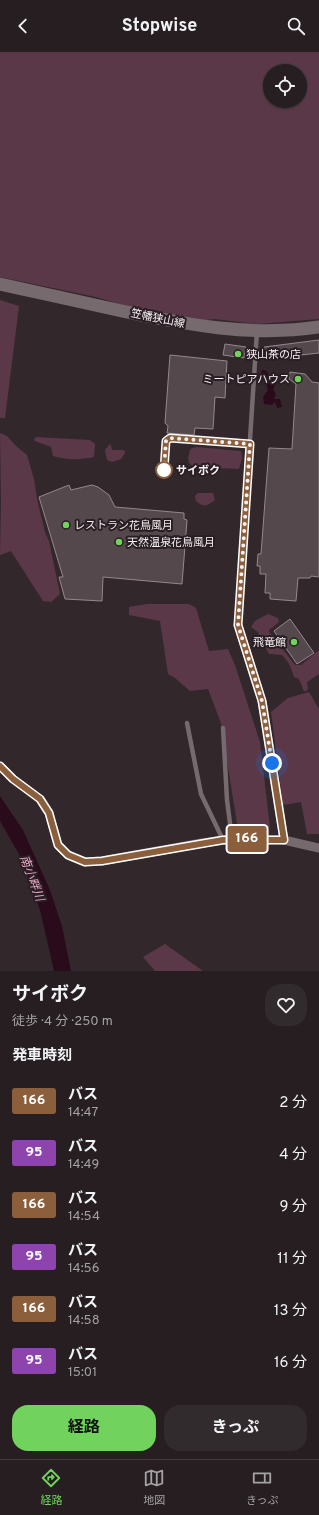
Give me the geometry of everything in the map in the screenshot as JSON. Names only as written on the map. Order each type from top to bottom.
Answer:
[{"type":"main road","name":"笠幡狭山線","points":[[0,284],[181,323],[216,328],[285,330],[319,327]]},
{"type":"street","points":[[238,625],[262,701],[284,840]]},
{"type":"street","points":[[0,766],[13,779],[40,799],[49,813],[58,845],[68,855],[85,862],[102,861],[228,840],[284,840],[319,848]]},
{"type":"lane","points":[[238,625],[257,330]]},
{"type":"lane","points":[[164,470],[166,441],[170,438],[250,444]]},
{"type":"lane","points":[[187,723],[201,794],[228,840]]},
{"type":"lane","points":[[223,728],[228,840]]},
{"type":"shaded area","points":[[0,52],[319,52],[319,319],[258,324],[214,319],[185,319],[123,305],[96,297],[0,277]]},
{"type":"shaded area","points":[[0,300],[19,306],[5,418],[0,418]]},
{"type":"shaded area","points":[[0,433],[7,436],[27,455],[34,479],[45,532],[49,541],[60,594],[51,602],[43,601],[11,551],[0,555]]},
{"type":"shaded area","points":[[36,437],[90,440],[95,444],[94,457],[73,459],[53,456],[51,447],[35,441],[34,440]]},
{"type":"shaded area","points":[[110,444],[112,450],[124,450],[125,453],[121,459],[112,462],[107,460],[105,450]]},
{"type":"shaded area","points":[[197,447],[241,451],[242,458],[239,469],[194,467],[189,463],[188,458],[190,450]]},
{"type":"shaded area","points":[[198,493],[213,493],[215,500],[208,505],[201,505],[196,501],[195,496]]},
{"type":"shaded area","points":[[147,604],[189,604],[196,608],[209,651],[228,649],[235,665],[260,742],[270,827],[263,835],[242,835],[238,830],[221,723],[208,689],[190,691],[168,674],[160,621],[129,615],[129,607]]},
{"type":"shaded area","points":[[268,614],[278,618],[279,622],[269,630],[269,632],[295,665],[301,665],[319,650],[319,674],[307,682],[308,689],[306,691],[304,691],[299,679],[294,677],[290,665],[282,655],[269,654],[258,632],[251,627],[255,621]]},
{"type":"shaded area","points":[[309,692],[319,709],[319,834],[307,834],[301,802],[283,805],[271,712],[288,698]]},
{"type":"shaded area","points":[[165,944],[203,971],[155,971],[143,957]]},
{"type":"water","points":[[262,370],[267,371],[269,377],[276,376],[279,379],[273,389],[276,394],[274,399],[280,399],[282,407],[277,408],[275,402],[272,405],[264,404],[263,397],[268,390],[264,377],[261,375]]},
{"type":"water","name":"南小畔川","points":[[0,796],[23,830],[50,890],[62,926],[71,971],[54,971],[40,910],[20,856],[0,821]]},
{"type":"building","points":[[319,340],[319,353],[265,359],[264,347]]},
{"type":"building","points":[[225,344],[246,347],[244,358],[223,355]]},
{"type":"building","points":[[170,355],[227,361],[225,398],[215,397],[213,429],[195,428],[194,435],[167,433],[168,426],[165,423]]},
{"type":"building","points":[[290,372],[305,374],[312,382],[319,383],[319,577],[311,576],[310,578],[298,578],[296,601],[270,599],[270,593],[265,593],[266,574],[260,574],[260,566],[257,566],[258,554],[261,554],[269,448],[292,449],[296,384],[289,379]]},
{"type":"building","name":"天然温泉花鳥風月","points":[[69,485],[71,490],[92,485],[98,487],[109,495],[115,507],[184,513],[184,519],[187,520],[182,584],[103,577],[102,601],[65,599],[59,577],[63,577],[39,497]]},
{"type":"building","name":"飛竜館","points":[[290,619],[314,653],[297,664],[274,631]]},
{"type":"bus line","name":"166","points":[[0,766],[13,779],[40,799],[49,813],[58,845],[68,855],[85,862],[102,861],[232,839],[284,840],[262,701],[238,625],[250,444],[170,438],[166,441],[164,470]]},
{"type":"place","name":"狭山茶の店","points":[[238,354]]},
{"type":"place","name":"ミートピアハウス","points":[[298,379]]},
{"type":"place","name":"サイボク","points":[[164,470]]},
{"type":"place","name":"レストラン花鳥風月","points":[[66,525]]},
{"type":"place","name":"天然温泉花鳥風月","points":[[119,542]]},
{"type":"place","name":"飛竜館","points":[[294,642]]},
{"type":"route","points":[[164,470],[166,441],[170,438],[250,444],[238,625],[262,701],[272,763]]}]
